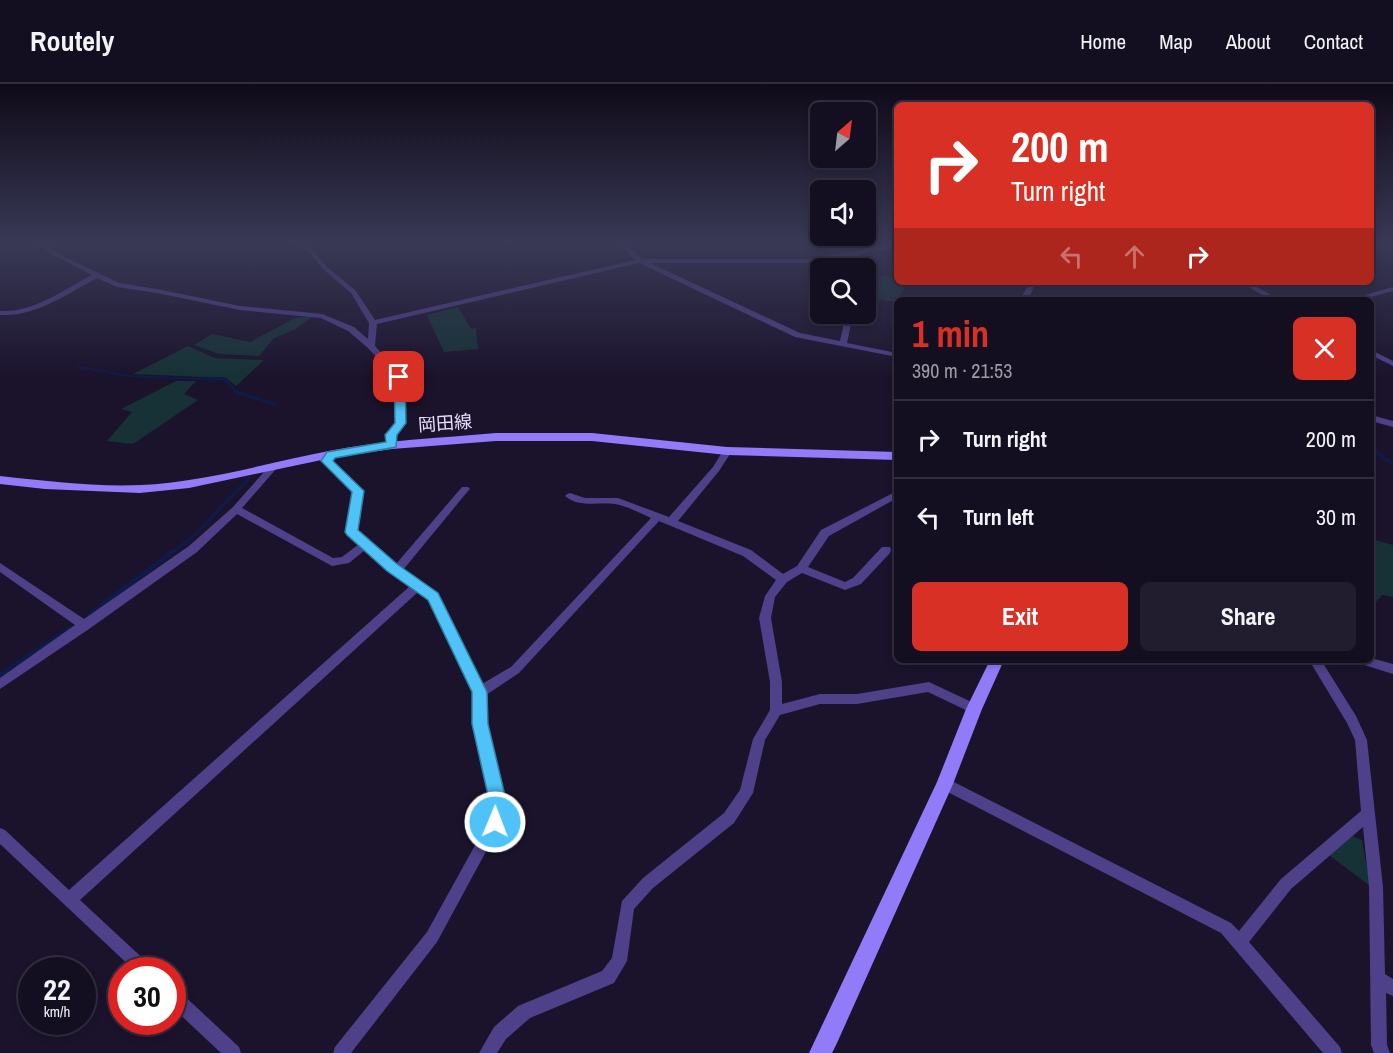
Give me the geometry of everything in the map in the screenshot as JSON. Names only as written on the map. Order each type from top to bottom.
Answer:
[{"type":"street","points":[[0,318],[30,309],[74,287]]},
{"type":"street","points":[[132,287],[240,308],[322,316],[351,329],[371,346],[399,377],[400,423],[391,435],[392,445]]},
{"type":"street","points":[[348,287],[354,292],[373,323],[371,346]]},
{"type":"street","points":[[373,323],[527,287]]},
{"type":"street","points":[[696,287],[798,335],[894,354]]},
{"type":"street","points":[[1253,287],[1270,297]]},
{"type":"street","points":[[1362,297],[1393,289]]},
{"type":"street","points":[[0,313],[10,315]]},
{"type":"street","points":[[843,344],[848,324]]},
{"type":"street","points":[[1374,354],[1393,364]]},
{"type":"street","points":[[1374,419],[1393,424]]},
{"type":"street","name":"岡田線","points":[[0,480],[45,485],[140,489],[189,484],[331,454],[392,445],[545,436],[592,437],[727,451],[894,456]]},
{"type":"street","points":[[671,522],[716,469],[727,451]]},
{"type":"street","points":[[331,454],[327,461],[358,491],[351,532],[396,571],[434,597],[480,692],[480,724],[499,804],[495,822],[432,937],[341,1053]]},
{"type":"street","points":[[0,684],[193,549],[236,509],[274,466]]},
{"type":"street","points":[[396,571],[465,489]]},
{"type":"street","points":[[570,496],[584,501],[618,501],[747,553],[783,579]]},
{"type":"street","points":[[486,1053],[500,1033],[524,1012],[608,976],[620,961],[627,906],[648,883],[729,818],[746,793],[759,739],[776,711],[776,682],[765,618],[770,596],[783,579],[801,568],[825,533],[894,496]]},
{"type":"street","points":[[236,509],[332,562],[345,560],[366,544]]},
{"type":"street","points":[[480,692],[515,670],[657,517]]},
{"type":"street","points":[[801,568],[845,586],[857,581],[886,550]]},
{"type":"street","points":[[0,567],[85,626]]},
{"type":"street","points":[[69,900],[417,586]]},
{"type":"street","points":[[820,1053],[830,1036],[945,784],[974,709],[996,663]]},
{"type":"street","points":[[1317,663],[1352,720],[1361,740],[1376,887],[1382,1053]]},
{"type":"street","points":[[1372,663],[1393,669]]},
{"type":"street","points":[[776,711],[820,699],[857,699],[929,687],[974,709]]},
{"type":"street","points":[[945,784],[1226,928],[1334,1053]]},
{"type":"street","points":[[1239,942],[1286,884],[1368,814]]},
{"type":"street","points":[[0,835],[131,957]]},
{"type":"street","points":[[1378,979],[1393,988]]},
{"type":"street","points":[[186,1009],[233,1053]]},
{"type":"green space","points":[[876,287],[906,287],[899,297],[894,297],[894,302],[876,299]]},
{"type":"green space","points":[[458,307],[471,329],[476,328],[478,349],[444,352],[427,315]]},
{"type":"green space","points":[[312,317],[294,330],[274,338],[259,356],[219,354],[194,345],[212,334],[250,342],[295,318]]},
{"type":"green space","points":[[188,346],[215,358],[264,360],[236,386],[226,378],[133,374]]},
{"type":"green space","points":[[176,381],[196,381],[184,394],[198,400],[133,444],[107,441],[132,412],[121,409]]},
{"type":"green space","points":[[1374,540],[1393,545],[1393,597],[1382,595],[1374,604]]},
{"type":"green space","points":[[1352,836],[1362,840],[1370,886],[1329,855]]},
{"type":"waterway","points":[[1047,287],[1071,297]]},
{"type":"waterway","points":[[78,367],[128,376],[225,380]]},
{"type":"waterway","points":[[202,378],[225,380]]},
{"type":"waterway","points":[[225,380],[237,392],[274,404]]},
{"type":"waterway","points":[[1374,449],[1393,465]]},
{"type":"waterway","points":[[170,554],[195,535],[249,478]]},
{"type":"waterway","points":[[89,615],[172,552]]},
{"type":"waterway","points":[[0,675],[70,628]]},
{"type":"route","points":[[399,377],[400,423],[391,435],[392,445],[331,454],[327,461],[358,491],[351,532],[392,567],[434,597],[480,692],[480,724],[499,804],[495,822]]}]
